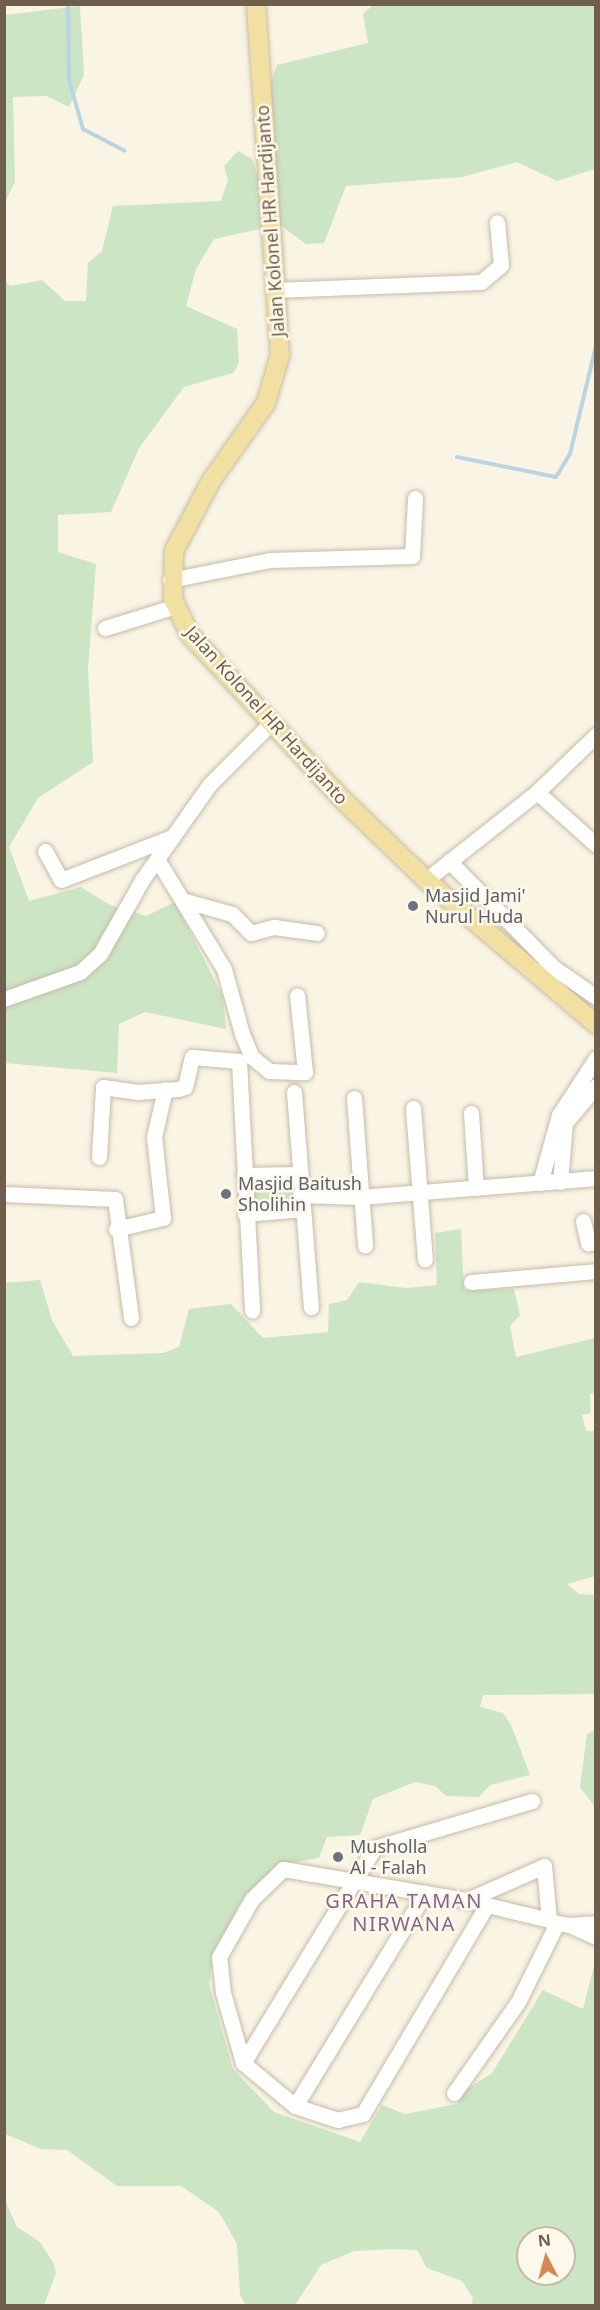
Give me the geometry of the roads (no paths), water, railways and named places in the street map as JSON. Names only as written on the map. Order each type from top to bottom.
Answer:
[{"type":"main road","name":"Jalan Kolonel HR Hardijanto","points":[[256,4],[280,355],[266,404],[187,522],[170,580],[176,606],[190,635],[270,724],[426,880],[596,1024]]},
{"type":"street","points":[[274,290],[481,282],[501,265],[497,222]]},
{"type":"street","points":[[170,580],[270,560],[412,556],[415,498]]},
{"type":"street","points":[[105,628],[176,606]]},
{"type":"street","points":[[4,999],[90,964],[157,859],[210,784],[270,724]]},
{"type":"street","points":[[426,880],[537,792],[596,735]]},
{"type":"street","points":[[537,792],[593,838]]},
{"type":"street","points":[[45,851],[61,880],[172,837]]},
{"type":"street","points":[[157,859],[224,969],[252,1057],[269,1071],[305,1072],[297,995]]},
{"type":"street","points":[[449,861],[554,968],[596,997]]},
{"type":"street","points":[[182,900],[232,914],[251,933],[274,927],[317,933]]},
{"type":"street","points":[[99,1157],[103,1087],[165,1089],[185,1087],[192,1057],[239,1061],[245,1214],[252,1311]]},
{"type":"street","points":[[540,1184],[574,1087],[596,1058]]},
{"type":"street","points":[[560,1182],[554,1143],[565,1123],[596,1086]]},
{"type":"street","points":[[116,1229],[163,1218],[154,1137],[165,1089]]},
{"type":"street","points":[[294,1092],[297,1174],[311,1307]]},
{"type":"street","points":[[354,1098],[365,1246]]},
{"type":"street","points":[[413,1108],[423,1192],[424,1260]]},
{"type":"street","points":[[471,1113],[476,1188]]},
{"type":"street","points":[[244,1175],[297,1174]]},
{"type":"street","points":[[245,1214],[301,1202],[596,1178]]},
{"type":"street","points":[[4,1194],[115,1199],[116,1229],[131,1318]]},
{"type":"street","points":[[583,1221],[588,1243],[596,1244]]},
{"type":"street","points":[[471,1282],[596,1271]]},
{"type":"street","points":[[243,2063],[377,1847],[532,1801]]},
{"type":"street","points":[[454,2093],[518,2002],[558,1923],[544,1866],[467,1900]]},
{"type":"street","points":[[487,1905],[372,2106],[338,2120],[296,2106],[243,2063],[223,1993],[219,1956],[252,1899],[283,1869],[358,1879],[467,1900],[487,1905],[558,1923],[596,1937]]},
{"type":"street","points":[[296,2106],[425,1893]]},
{"type":"street","points":[[558,1923],[596,1923]]},
{"type":"waterway","points":[[68,4],[69,80],[83,129],[125,151]]},
{"type":"waterway","points":[[457,457],[556,477],[570,454],[596,346]]},
{"type":"place","name":"Masjid Jami' Nurul Huda","points":[[413,906]]},
{"type":"place","name":"Masjid Baitush Sholihin","points":[[226,1194]]},
{"type":"place","name":"Musholla Al - Falah","points":[[338,1857]]},
{"type":"district","name":"GRAHA TAMAN NIRWANA","points":[[404,1912]]}]
